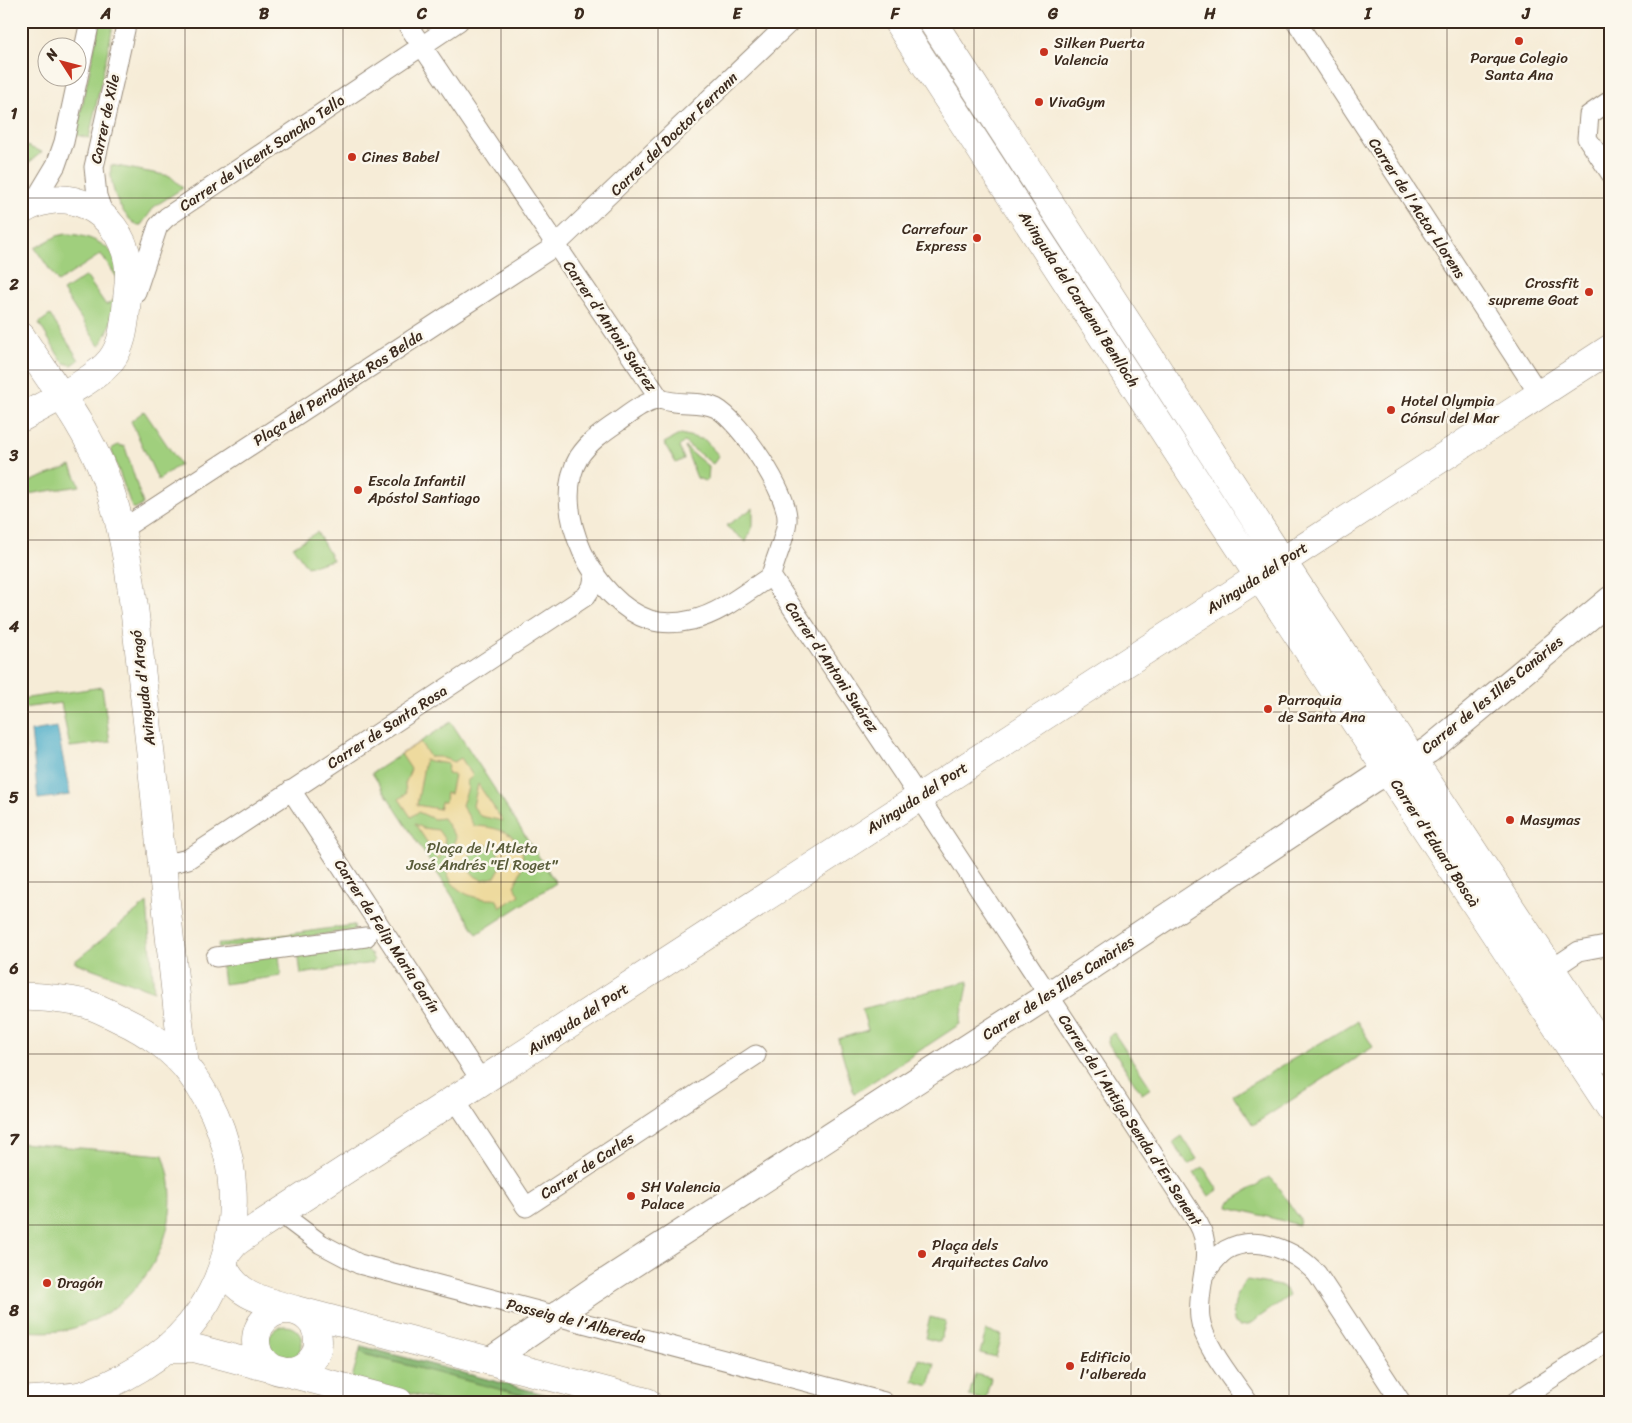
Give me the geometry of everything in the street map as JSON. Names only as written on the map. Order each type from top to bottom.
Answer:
[{"type":"main road","name":"Avinguda del Cardenal Benlloch","points":[[897,21],[1260,577]]},
{"type":"main road","name":"Avinguda del Cardenal Benlloch","points":[[932,21],[1282,561]]},
{"type":"main road","points":[[21,418],[103,369],[117,350],[124,329],[128,262],[124,244],[104,216],[89,207],[58,198],[26,208]]},
{"type":"main road","name":"Avinguda d'Aragó","points":[[21,336],[95,452],[114,503],[133,602],[164,865],[184,1065]]},
{"type":"main road","name":"Avinguda del Port","points":[[225,1259],[235,1243],[280,1213],[1611,348]]},
{"type":"main road","name":"Carrer d'Eduard Boscà","points":[[1282,561],[1611,1060]]},
{"type":"main road","name":"Carrer d'Eduard Boscà","points":[[1260,577],[1611,1109]]},
{"type":"main road","points":[[21,997],[88,1004],[145,1031],[184,1065],[192,1074],[222,1130],[234,1192],[225,1259],[200,1312],[169,1348],[150,1364],[87,1394],[21,1401]]},
{"type":"main road","points":[[225,1259],[229,1279],[248,1294],[296,1310],[647,1402]]},
{"type":"main road","points":[[296,1310],[306,1315],[314,1323],[319,1343],[316,1354],[310,1363],[301,1369],[291,1372],[280,1372],[271,1368],[258,1352],[257,1333],[261,1324],[276,1311],[296,1310]]},
{"type":"main road","points":[[169,1348],[194,1348],[399,1402]]},
{"type":"street","points":[[26,208],[56,165],[64,142],[90,21]]},
{"type":"street","name":"Carrer de Xile","points":[[104,216],[97,196],[94,167],[127,21]]},
{"type":"street","name":"Carrer d'Antoni Suárez","points":[[405,21],[420,46],[660,399],[678,404],[702,404],[727,415],[739,428],[780,490],[785,503],[787,520],[771,576],[918,798]]},
{"type":"street","name":"Carrer de Vicent Sancho Tello","points":[[124,329],[153,239],[158,226],[167,217],[459,21]]},
{"type":"street","name":"Carrer del Doctor Ferrann","points":[[556,246],[791,21]]},
{"type":"street","name":"Carrer de l'Actor Llorens","points":[[1296,21],[1540,394]]},
{"type":"street","points":[[1611,100],[1589,114],[1586,138],[1611,174]]},
{"type":"street","name":"Plaça del Periodista Ros Belda","points":[[120,530],[556,246]]},
{"type":"street","points":[[660,399],[647,402],[593,440],[578,459],[571,478],[568,497],[570,514],[576,534],[594,573],[616,599],[634,612],[651,620],[669,623],[691,620],[707,615],[771,576]]},
{"type":"street","name":"Carrer de Santa Rosa","points":[[164,865],[188,858],[586,596],[592,587],[594,573]]},
{"type":"street","name":"Carrer de les Illes Canàries","points":[[491,1360],[555,1316],[1388,772],[1429,750],[1611,599]]},
{"type":"street","name":"Carrer de Felip Maria Garín","points":[[291,790],[482,1082]]},
{"type":"street","name":"Carrer de l'Antiga Senda d'En Senent","points":[[918,798],[1198,1223],[1204,1234],[1206,1251],[1205,1273],[1199,1304],[1200,1320],[1206,1336],[1248,1402]]},
{"type":"street","points":[[216,957],[366,937]]},
{"type":"street","points":[[1552,969],[1579,951],[1611,944]]},
{"type":"street","name":"Carrer de Carles","points":[[455,1099],[526,1207],[756,1055]]},
{"type":"street","name":"Passeig de l'Albereda","points":[[280,1213],[326,1248],[359,1264],[884,1402]]},
{"type":"street","points":[[1205,1273],[1226,1250],[1243,1243],[1260,1244],[1281,1250],[1309,1265],[1317,1274],[1401,1402]]},
{"type":"street","points":[[1515,1402],[1611,1339]]},
{"type":"green space","points":[[100,21],[114,21],[89,138],[76,135],[86,88],[88,88],[88,78]]},
{"type":"green space","points":[[21,144],[42,152],[21,169]]},
{"type":"green space","points":[[111,165],[170,176],[183,188],[155,206],[141,225],[137,225],[125,214],[116,198]]},
{"type":"green space","points":[[66,234],[93,239],[109,249],[119,264],[121,277],[117,298],[118,279],[101,254],[58,282],[35,248],[57,236]]},
{"type":"green space","points":[[86,276],[106,305],[117,298],[109,328],[99,346],[63,291]]},
{"type":"green space","points":[[50,315],[79,360],[72,365],[61,360],[39,323]]},
{"type":"green space","points":[[144,411],[180,464],[158,480],[131,421]]},
{"type":"green space","points":[[681,434],[705,440],[719,456],[713,464],[684,442],[679,447],[684,459],[676,463],[664,443]]},
{"type":"green space","points":[[118,445],[125,447],[143,504],[138,508],[132,508],[111,449]]},
{"type":"green space","points":[[685,447],[709,467],[708,480],[705,481],[697,478]]},
{"type":"green space","points":[[71,466],[80,486],[21,495],[21,485]]},
{"type":"green space","points":[[753,508],[753,526],[746,542],[726,526]]},
{"type":"green space","points":[[317,532],[333,560],[307,567],[293,547]]},
{"type":"green space","points":[[102,687],[110,742],[70,747],[61,703],[22,708],[25,754],[21,755],[21,699]]},
{"type":"green space","name":"Plaça de l'Atleta José Andrés \"El Roget\"","points":[[451,722],[556,883],[477,934],[372,773]]},
{"type":"green space","points":[[147,903],[154,991],[74,962]]},
{"type":"green space","points":[[354,925],[355,930],[219,948],[218,944]]},
{"type":"green space","points":[[362,946],[371,954],[374,961],[372,963],[301,974],[298,952]]},
{"type":"green space","points":[[279,955],[281,976],[224,984],[221,962]]},
{"type":"green space","points":[[969,981],[960,1024],[854,1094],[838,1039],[868,1030],[862,1009]]},
{"type":"green space","points":[[1357,1021],[1373,1047],[1253,1125],[1233,1095]]},
{"type":"green space","points":[[1114,1033],[1151,1088],[1142,1094],[1108,1043],[1109,1036]]},
{"type":"green space","points":[[1182,1136],[1197,1159],[1188,1165],[1173,1142]]},
{"type":"green space","points":[[21,1143],[163,1155],[170,1182],[170,1209],[165,1235],[155,1260],[140,1282],[122,1302],[99,1317],[68,1330],[21,1331]]},
{"type":"green space","points":[[1203,1167],[1218,1190],[1209,1196],[1194,1173]]},
{"type":"green space","points":[[1269,1177],[1300,1219],[1299,1225],[1229,1207],[1230,1202]]},
{"type":"green space","points":[[1247,1280],[1280,1286],[1286,1289],[1289,1296],[1248,1325],[1240,1326],[1235,1323],[1234,1307],[1238,1294]]},
{"type":"green space","points":[[930,1317],[946,1321],[940,1342],[925,1338]]},
{"type":"green space","points":[[285,1326],[297,1331],[302,1343],[297,1355],[285,1360],[273,1355],[268,1343],[273,1331]]},
{"type":"green space","points":[[986,1331],[1002,1335],[996,1357],[980,1353]]},
{"type":"green space","points":[[361,1346],[574,1402],[442,1402],[352,1378]]},
{"type":"green space","points":[[361,1346],[574,1402],[548,1402],[364,1354],[360,1350]]},
{"type":"green space","points":[[919,1359],[935,1364],[929,1386],[913,1381]]},
{"type":"green space","points":[[975,1374],[991,1378],[985,1400],[969,1396]]},
{"type":"sand","points":[[420,742],[430,757],[440,757],[454,762],[461,758],[473,776],[467,781],[468,788],[462,805],[474,826],[500,830],[510,835],[522,850],[523,860],[514,886],[520,895],[501,907],[496,899],[486,899],[467,894],[453,884],[448,876],[447,866],[449,853],[456,838],[443,818],[434,819],[418,812],[411,817],[399,799],[406,794],[405,784],[411,769],[401,754]],"holes":[[[425,760],[448,764],[447,774],[454,775],[450,794],[446,793],[445,802],[441,802],[439,809],[417,805]],[[486,845],[496,848],[503,863],[495,877],[483,880],[476,877],[472,872],[468,861],[473,851]]]},
{"type":"sand","points":[[478,784],[503,821],[480,816],[473,806]]},
{"type":"sand","points":[[415,824],[423,828],[438,830],[445,840],[439,860]]},
{"type":"water","points":[[57,727],[70,795],[38,799],[31,731]]},
{"type":"place","name":"Parque Colegio Santa Ana","points":[[1519,41]]},
{"type":"place","name":"Silken Puerta Valencia","points":[[1044,52]]},
{"type":"place","name":"VivaGym","points":[[1039,102]]},
{"type":"place","name":"Cines Babel","points":[[352,157]]},
{"type":"place","name":"Carrefour Express","points":[[977,238]]},
{"type":"place","name":"Crossfit supreme Goat","points":[[1589,292]]},
{"type":"place","name":"Hotel Olympia Cónsul del Mar","points":[[1391,410]]},
{"type":"place","name":"Escola Infantil Apóstol Santiago","points":[[358,490]]},
{"type":"place","name":"Parroquia de Santa Ana","points":[[1268,709]]},
{"type":"place","name":"Masymas","points":[[1510,820]]},
{"type":"place","name":"SH Valencia Palace","points":[[631,1196]]},
{"type":"place","name":"Plaça dels Arquitectes Calvo","points":[[922,1254]]},
{"type":"place","name":"Dragón","points":[[47,1283]]},
{"type":"place","name":"Edificio l'albereda","points":[[1070,1366]]}]
